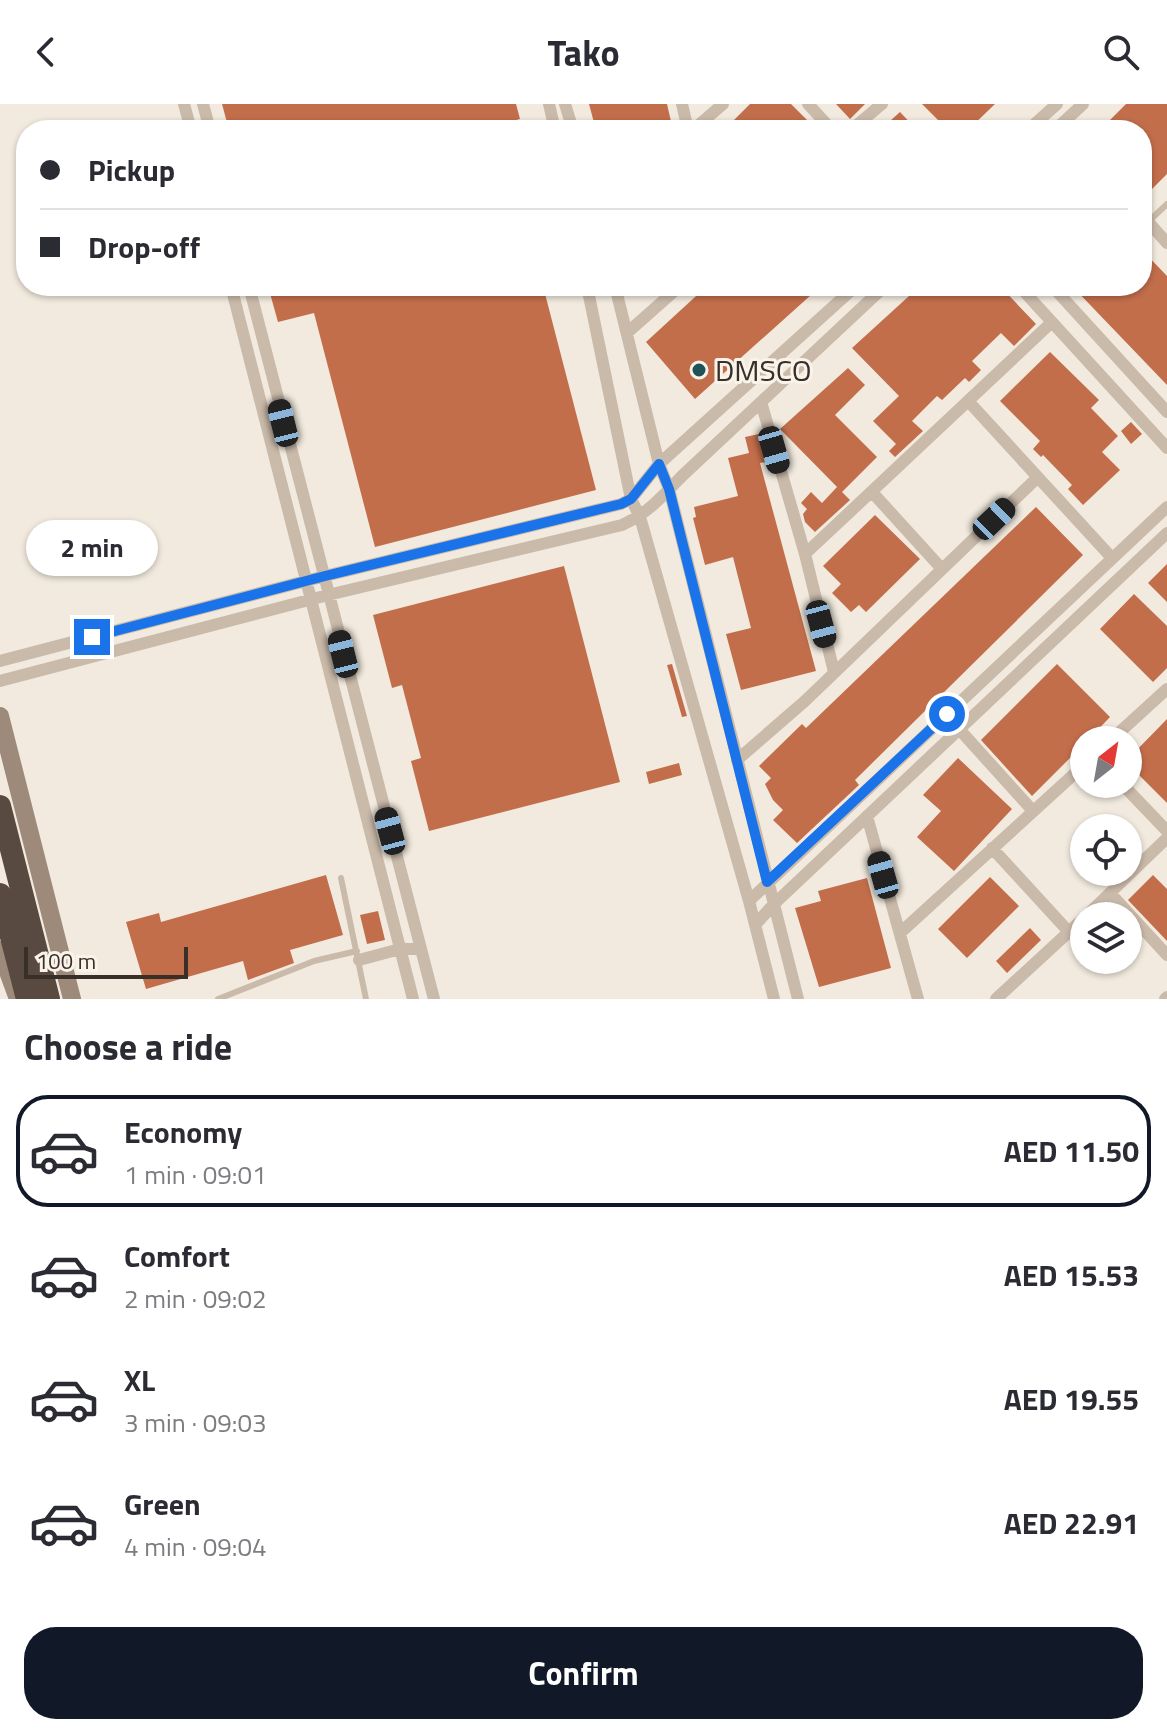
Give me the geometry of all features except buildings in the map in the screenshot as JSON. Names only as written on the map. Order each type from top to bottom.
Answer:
[{"type":"highway","points":[[0,806],[49,999]]},
{"type":"highway","points":[[0,894],[27,999]]},
{"type":"main road","points":[[0,716],[72,999]]},
{"type":"main road","points":[[42,887],[62,999]]},
{"type":"main road","points":[[0,950],[18,999]]},
{"type":"main road","points":[[0,976],[6,999]]},
{"type":"street","points":[[550,109],[565,104]]},
{"type":"street","points":[[703,120],[723,104]]},
{"type":"street","points":[[808,104],[823,120]]},
{"type":"street","points":[[863,120],[882,104]]},
{"type":"street","points":[[1039,120],[1057,104]]},
{"type":"street","points":[[1068,120],[1083,104]]},
{"type":"street","points":[[1152,227],[1167,243]]},
{"type":"street","points":[[234,296],[413,999]]},
{"type":"street","points":[[252,296],[434,999]]},
{"type":"street","points":[[589,296],[631,499],[640,517],[774,999]]},
{"type":"street","points":[[618,296],[798,999]]},
{"type":"street","points":[[628,332],[669,296]]},
{"type":"street","points":[[0,661],[325,576],[621,504],[631,499],[659,464],[845,296]]},
{"type":"street","points":[[0,681],[328,595],[622,525],[640,517],[874,296]]},
{"type":"street","points":[[1028,296],[1167,448]]},
{"type":"street","points":[[1061,296],[1167,412]]},
{"type":"street","points":[[805,554],[1052,322]]},
{"type":"street","points":[[761,402],[805,554],[834,672]]},
{"type":"street","points":[[969,402],[1112,558]]},
{"type":"street","points":[[737,760],[1037,478]]},
{"type":"street","points":[[872,492],[942,569]]},
{"type":"street","points":[[749,901],[1167,507]]},
{"type":"street","points":[[755,925],[1167,533]]},
{"type":"street","points":[[1126,726],[1167,689]]},
{"type":"street","points":[[959,729],[1033,811]]},
{"type":"street","points":[[900,933],[1070,778]]},
{"type":"street","points":[[1135,798],[1167,831]]},
{"type":"street","points":[[867,816],[918,999]]},
{"type":"street","points":[[1101,902],[1167,838]]},
{"type":"street","points":[[992,848],[1069,932],[996,999]]},
{"type":"street","points":[[1110,893],[1167,955]]},
{"type":"street","points":[[358,956],[421,949]]},
{"type":"lane","points":[[341,878],[366,999]]},
{"type":"lane","points":[[218,999],[314,961],[358,956]]},
{"type":"place","name":"DMSCO","points":[[699,370]]},
{"type":"route","points":[[92,637],[621,504],[631,499],[659,464],[669,489],[767,882],[947,714]]}]
